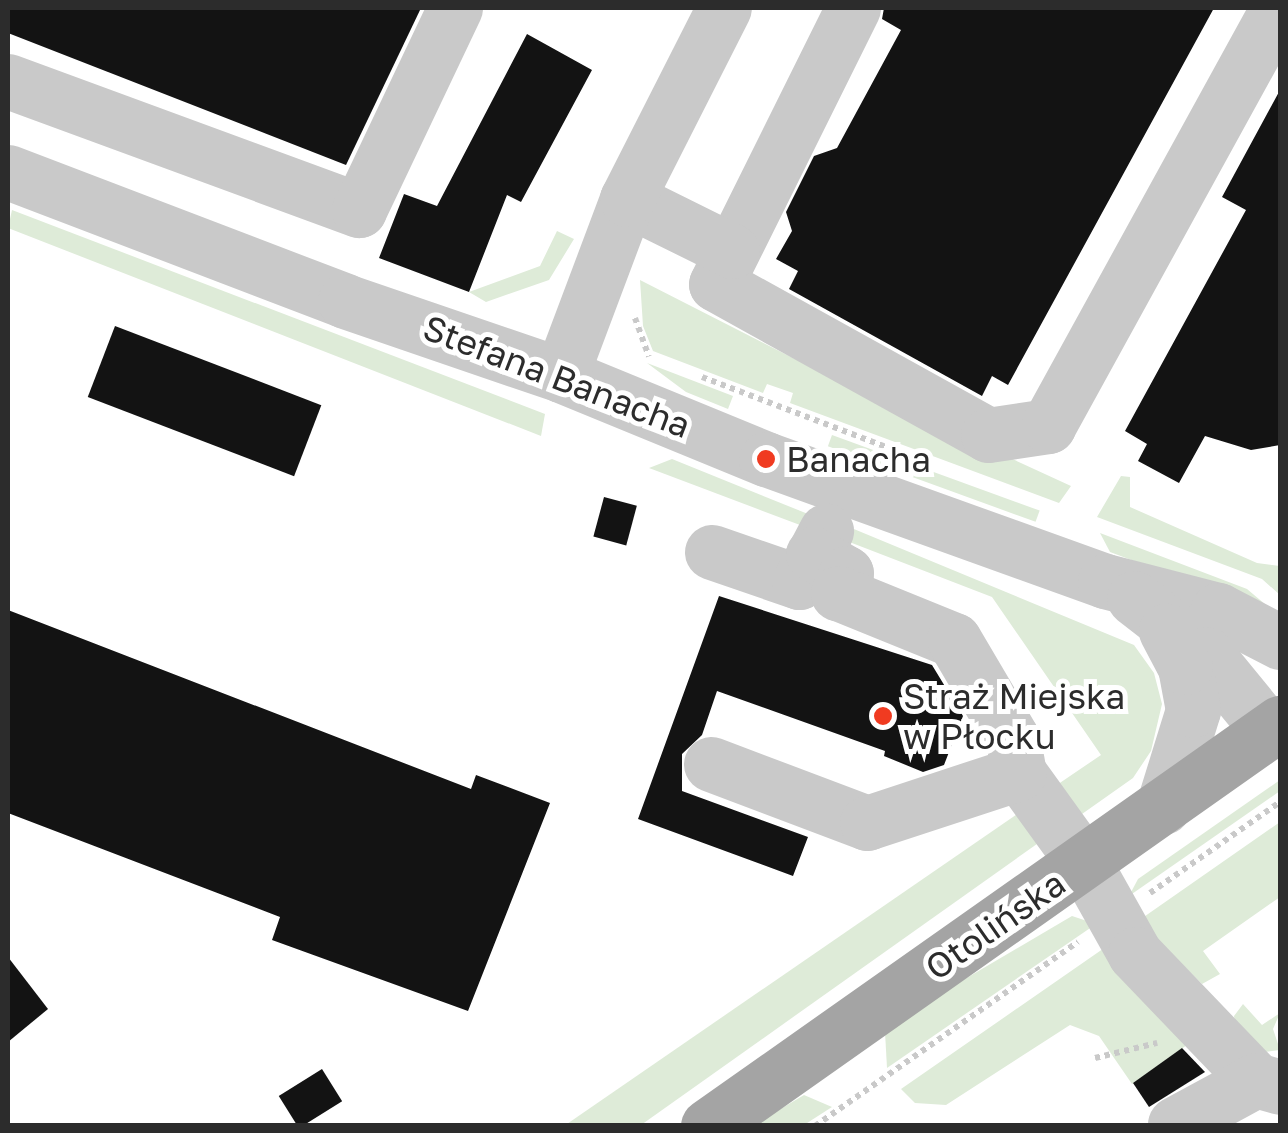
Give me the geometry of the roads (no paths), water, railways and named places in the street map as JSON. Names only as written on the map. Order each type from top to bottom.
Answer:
[{"type":"main road","name":"Otolińska","points":[[708,1126],[1275,727]]},
{"type":"street","points":[[8,81],[359,210],[454,8]]},
{"type":"street","points":[[561,375],[609,262],[628,199],[724,8]]},
{"type":"street","points":[[853,8],[716,284],[988,435],[1048,426],[1278,8]]},
{"type":"street","name":"Stefana Banacha","points":[[8,172],[344,301],[561,375],[1128,595],[1218,610],[1280,642]]},
{"type":"street","points":[[628,199],[732,251]]},
{"type":"street","points":[[712,552],[799,582],[850,489]]},
{"type":"street","points":[[813,554],[846,573],[838,593],[954,640],[1007,727],[1019,773],[1084,863],[1135,954],[1268,1084],[1175,1124]]},
{"type":"street","points":[[1128,595],[1172,640],[1193,695],[1192,729],[1162,807]]},
{"type":"street","name":"Stefana Banacha","points":[[1128,595],[1206,654],[1275,727]]},
{"type":"street","points":[[711,764],[867,823],[1019,773]]},
{"type":"place","name":"Banacha","points":[[766,459]]},
{"type":"place","name":"Straż Miejska w Płocku","points":[[883,716]]}]
